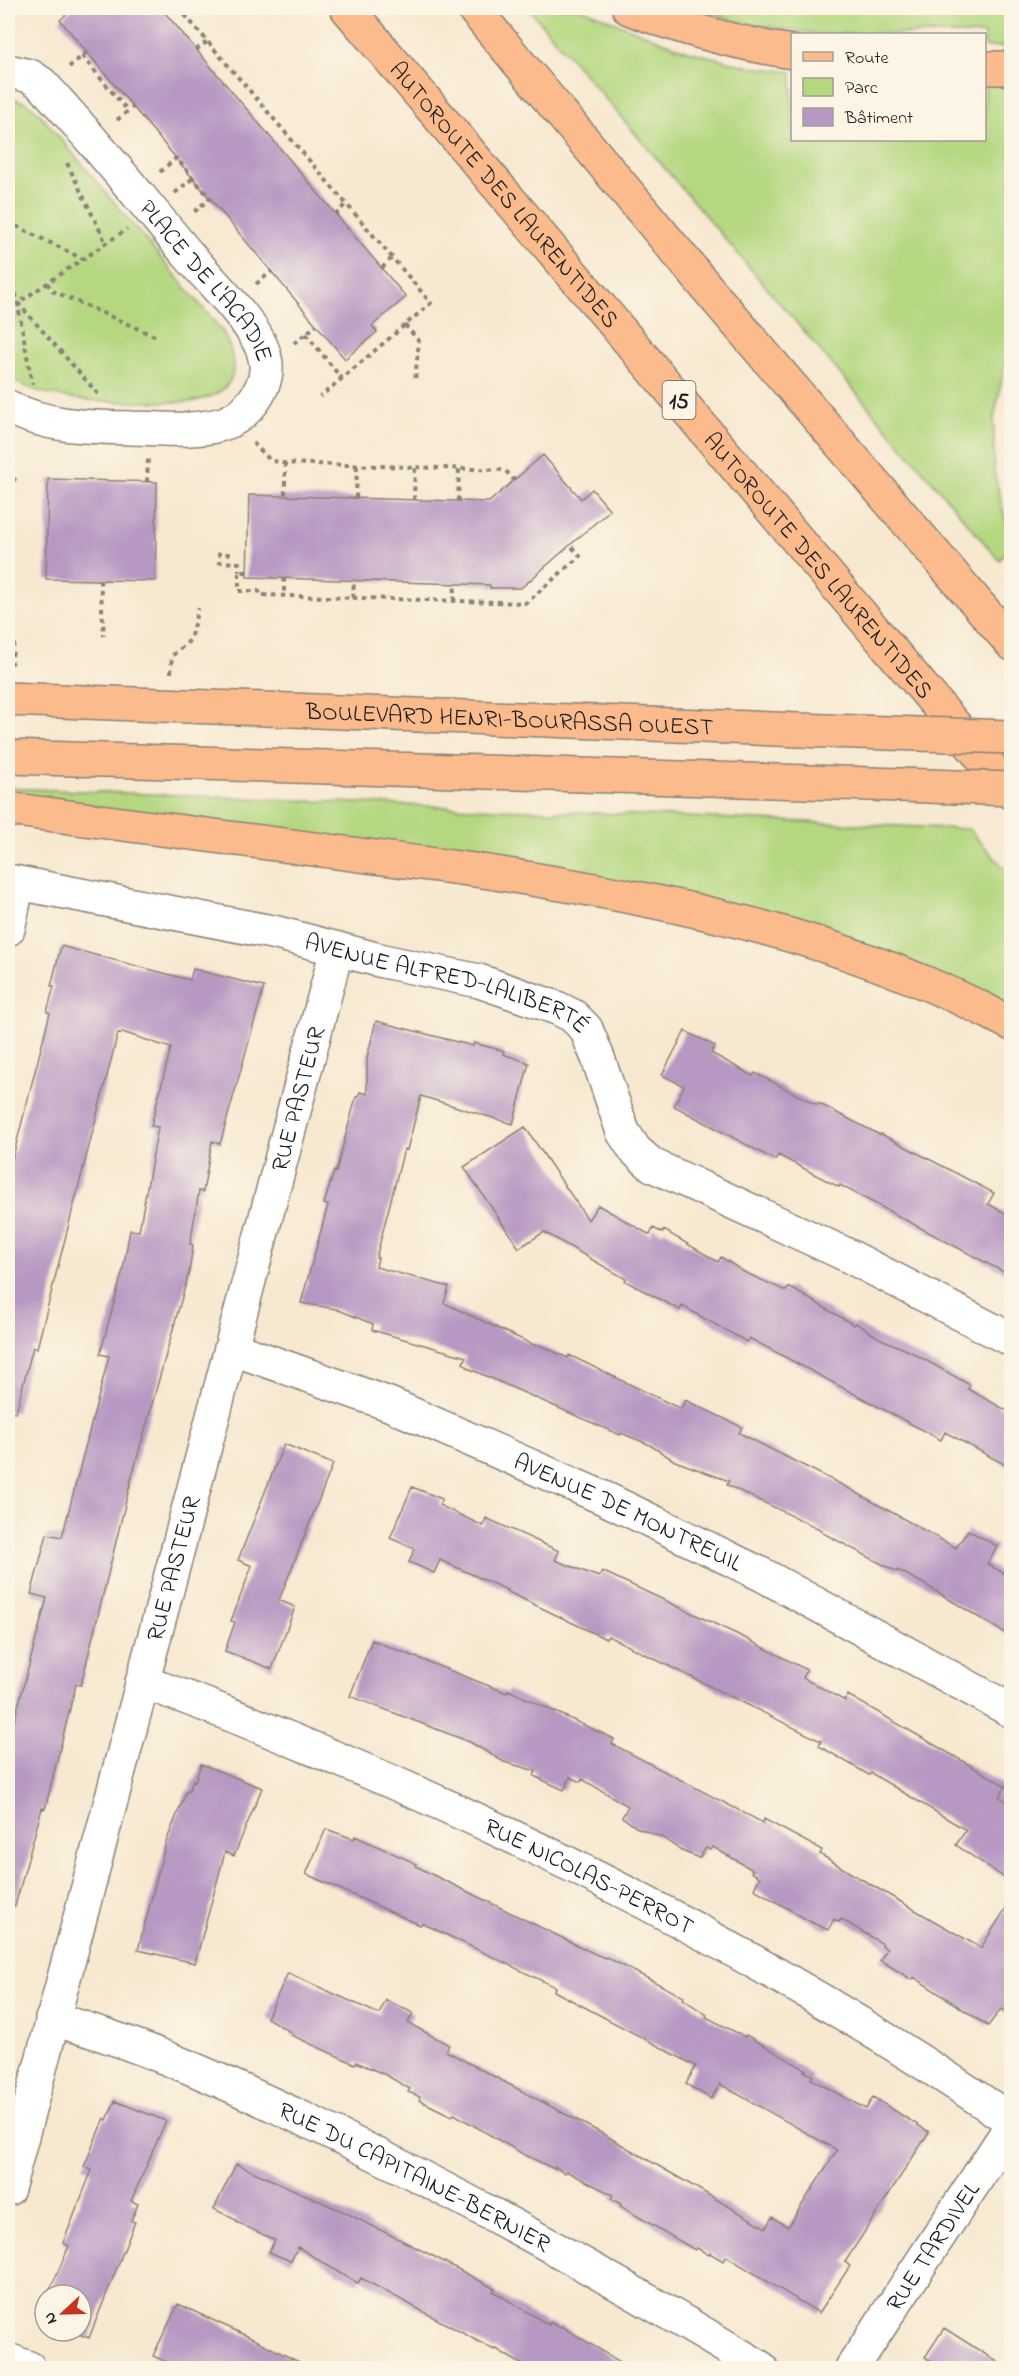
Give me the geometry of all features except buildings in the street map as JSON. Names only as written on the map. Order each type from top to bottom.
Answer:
[{"type":"main road","name":"AUTOROUTE DES LAURENTIDES","points":[[347,8],[1011,791]]},
{"type":"main road","points":[[473,8],[718,301],[1011,644]]},
{"type":"main road","points":[[629,8],[669,24],[707,35],[791,52]]},
{"type":"main road","points":[[986,68],[1011,68]]},
{"type":"main road","name":"BOULEVARD HENRI-BOURASSA OUEST","points":[[8,699],[1011,737]]},
{"type":"main road","points":[[8,757],[871,784],[1011,791]]},
{"type":"main road","points":[[8,809],[482,871],[708,913],[800,938],[882,966],[1011,1024]]},
{"type":"street","name":"PLACE DE L'ACADIE","points":[[8,71],[30,76],[42,84],[254,331],[266,358],[266,375],[257,395],[243,412],[231,421],[212,427],[188,429],[78,427],[40,421],[21,401]]},
{"type":"street","points":[[8,929],[13,882]]},
{"type":"street","name":"AVENUE ALFRED-LALIBERTÉ","points":[[13,882],[277,933],[337,950],[479,981],[565,1011],[580,1023],[590,1038],[623,1132],[635,1150],[652,1165],[844,1254],[1011,1340]]},
{"type":"street","name":"RUE PASTEUR","points":[[8,2189],[337,950]]},
{"type":"street","name":"AVENUE DE MONTREUIL","points":[[231,1348],[389,1404],[606,1499],[763,1575],[1011,1711]]},
{"type":"street","name":"RUE NICOLAS-PERROT","points":[[142,1682],[195,1701],[401,1786],[574,1867],[842,2012],[926,2064],[1011,2123]]},
{"type":"street","name":"RUE DU CAPITAINE-BERNIER","points":[[52,2019],[103,2034],[243,2092],[406,2168],[578,2260],[761,2368]]},
{"type":"street","name":"RUE TARDIVEL","points":[[852,2368],[1011,2123]]},
{"type":"street","points":[[8,2360],[29,2368]]},
{"type":"path","points":[[179,8],[431,303],[321,397]]},
{"type":"path","points":[[196,50],[208,41]]},
{"type":"path","points":[[63,71],[87,52]]},
{"type":"path","points":[[82,57],[128,111]]},
{"type":"path","points":[[111,125],[133,107]]},
{"type":"path","points":[[154,176],[176,158],[210,198],[188,217]]},
{"type":"path","points":[[65,159],[106,243]]},
{"type":"path","points":[[171,196],[193,178]]},
{"type":"path","points":[[335,214],[346,204]]},
{"type":"path","points":[[8,222],[83,258]]},
{"type":"path","points":[[18,303],[129,228]]},
{"type":"path","points":[[8,249],[18,303],[21,401]]},
{"type":"path","points":[[382,268],[392,258]]},
{"type":"path","points":[[249,289],[272,271]]},
{"type":"path","points":[[47,283],[53,291],[159,338]]},
{"type":"path","points":[[18,303],[101,397]]},
{"type":"path","points":[[289,346],[317,325]]},
{"type":"path","points":[[405,325],[419,342],[415,380]]},
{"type":"path","points":[[306,334],[342,379]]},
{"type":"path","points":[[250,440],[270,460],[285,463],[505,470],[514,480]]},
{"type":"path","points":[[147,482],[149,450]]},
{"type":"path","points":[[285,463],[285,496]]},
{"type":"path","points":[[356,498],[357,465]]},
{"type":"path","points":[[414,500],[415,467]]},
{"type":"path","points":[[458,501],[459,469]]},
{"type":"path","points":[[8,489],[16,477]]},
{"type":"path","points":[[230,554],[219,554],[219,562],[239,563],[239,591],[260,591],[260,596],[526,603],[580,556],[570,545]]},
{"type":"path","points":[[239,572],[247,572]]},
{"type":"path","points":[[284,578],[284,596]]},
{"type":"path","points":[[100,580],[104,636]]},
{"type":"path","points":[[353,598],[354,581]]},
{"type":"path","points":[[454,601],[455,585]]},
{"type":"path","points":[[171,674],[172,656],[190,640],[198,608]]},
{"type":"path","points":[[11,664],[14,643]]},
{"type":"green space","points":[[528,8],[580,8],[684,50],[750,67],[791,72],[791,141],[986,141],[986,83],[1011,85],[1011,333],[994,419],[994,472],[1012,546],[999,560]]},
{"type":"green space","points":[[695,8],[1011,8],[1011,47],[986,47],[986,33],[810,33],[734,21]]},
{"type":"green space","points":[[8,97],[25,102],[38,112],[223,332],[233,358],[233,369],[231,379],[217,393],[190,402],[96,401],[48,394],[8,377]]},
{"type":"green space","points":[[8,788],[969,829],[1011,876],[1011,1011],[891,956],[8,795]]}]
